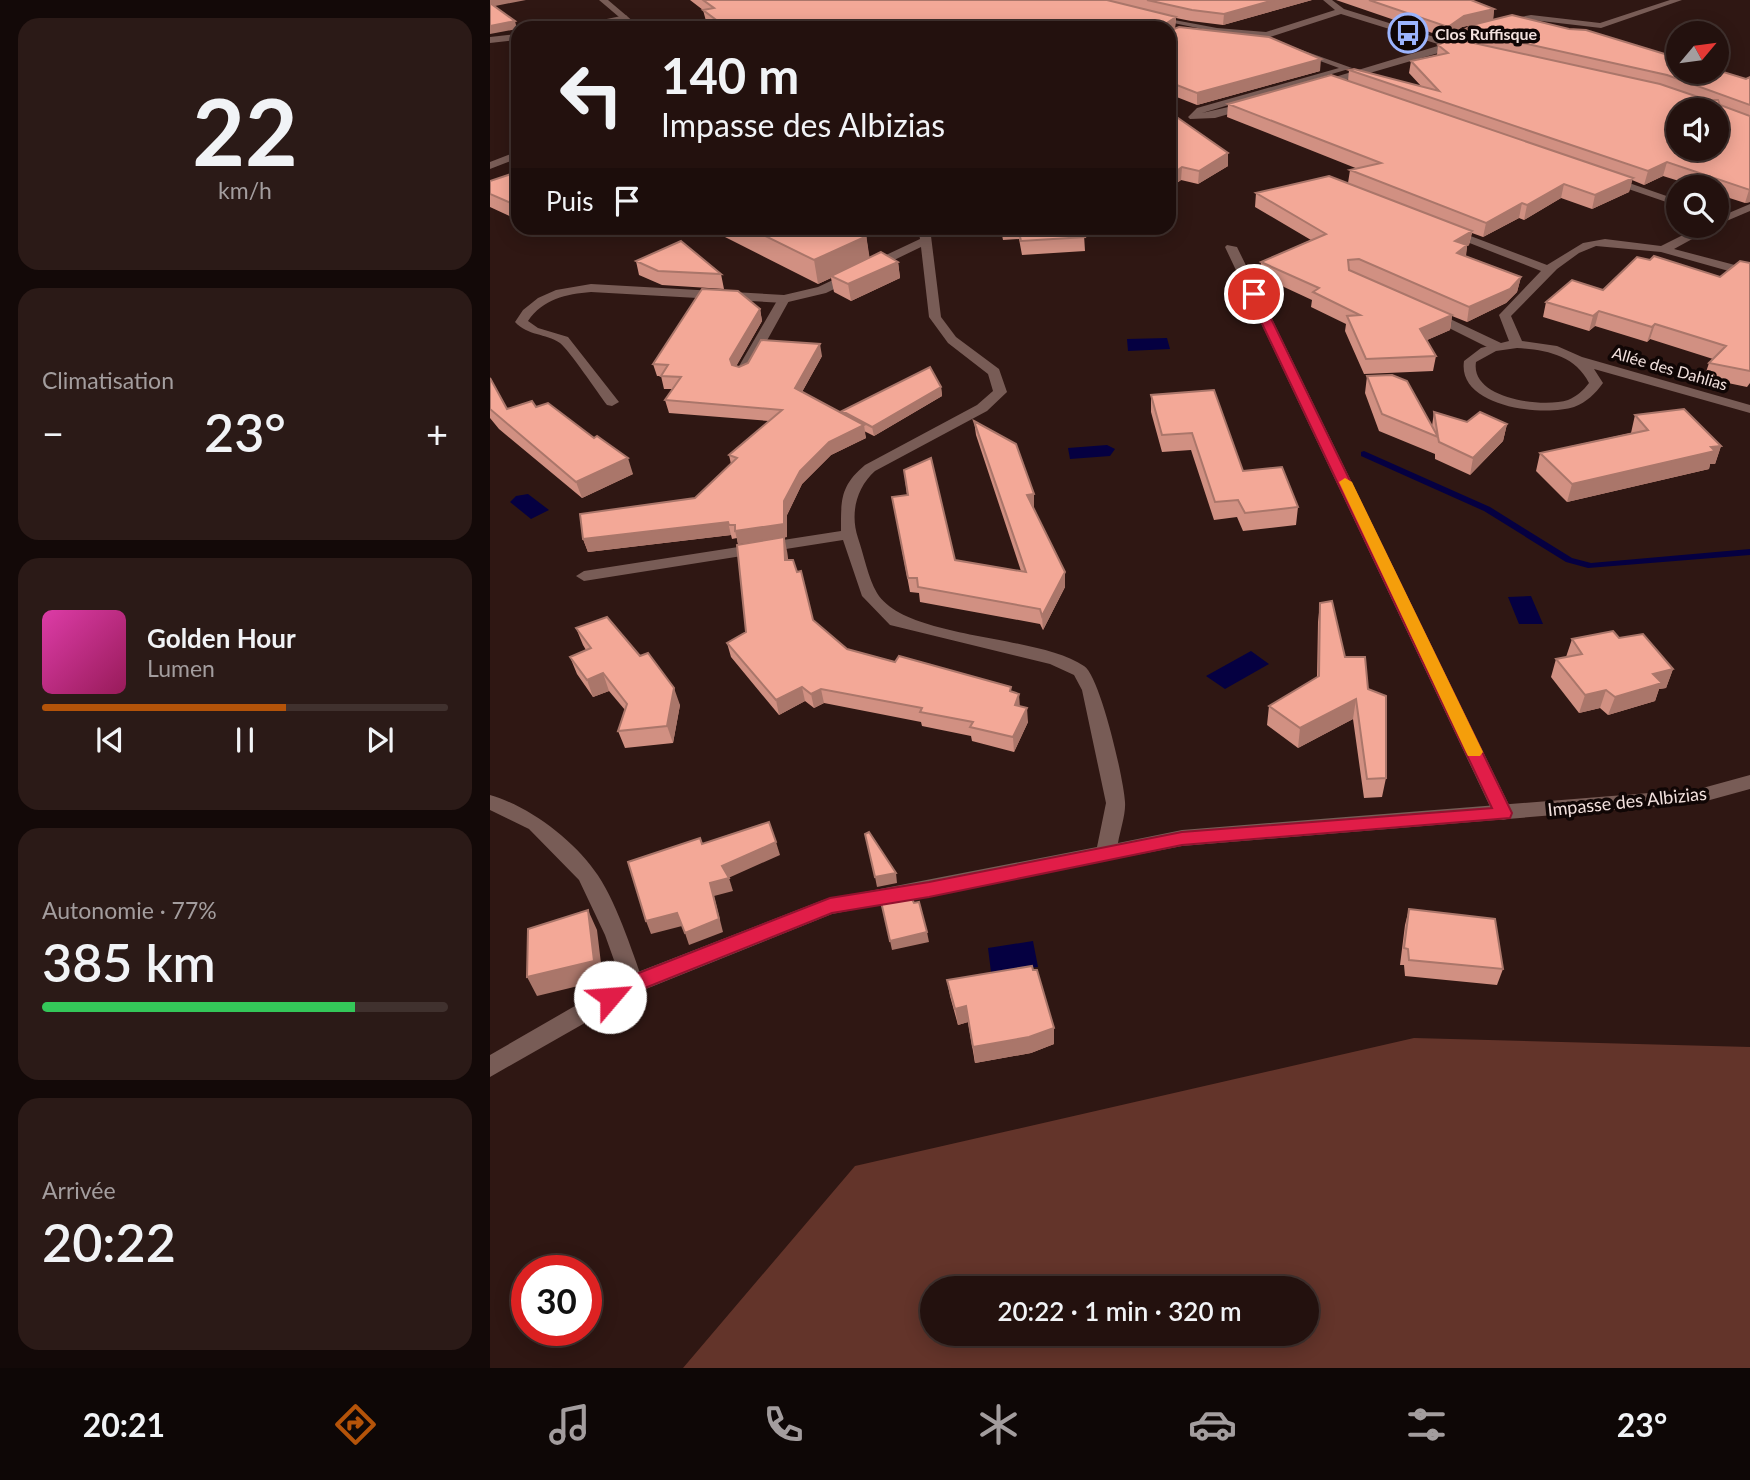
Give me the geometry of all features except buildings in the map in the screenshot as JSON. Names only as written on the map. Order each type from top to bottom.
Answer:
[{"type":"street","points":[[603,0],[630,21]]},
{"type":"street","points":[[1327,0],[1341,11],[1463,48]]},
{"type":"street","points":[[1508,21],[1531,18],[1601,26],[1678,0]]},
{"type":"street","points":[[1176,23],[1267,35],[1341,11]]},
{"type":"street","points":[[1140,15],[1168,21]]},
{"type":"street","points":[[605,21],[626,17]]},
{"type":"street","points":[[1181,122],[1193,117],[1200,110],[1439,50],[1466,32],[1497,24]]},
{"type":"street","points":[[1180,31],[1191,26]]},
{"type":"street","points":[[1267,35],[1272,41],[1348,68],[1375,67]]},
{"type":"street","points":[[490,40],[511,38]]},
{"type":"street","points":[[1326,79],[1348,68]]},
{"type":"street","points":[[1326,79],[1342,86]]},
{"type":"street","points":[[490,166],[511,157]]},
{"type":"street","points":[[1603,177],[1666,199]]},
{"type":"street","points":[[1729,215],[1750,207]]},
{"type":"street","points":[[1432,224],[1549,271]]},
{"type":"street","points":[[612,402],[564,340],[534,331],[522,322],[528,310],[538,302],[567,290],[591,288],[784,299],[822,290],[922,235]]},
{"type":"street","points":[[924,235],[935,317],[952,340],[994,372],[1000,392],[982,408],[870,468],[857,479],[848,500],[849,534],[870,596],[896,621],[1055,660],[1080,671],[1091,690],[1116,803],[1106,852]]},
{"type":"street","points":[[1662,249],[1685,238]]},
{"type":"street","points":[[1517,344],[1505,315],[1549,271],[1575,250],[1589,243],[1610,242],[1662,249],[1750,274]]},
{"type":"street","points":[[1231,247],[1503,813]]},
{"type":"street","points":[[741,373],[784,299]]},
{"type":"street","points":[[1411,305],[1496,346]]},
{"type":"street","name":"Allée des Dahlias","points":[[1579,360],[1592,371],[1596,383],[1591,393],[1579,402],[1559,407],[1512,403],[1491,395],[1476,384],[1469,372],[1470,361],[1480,352],[1496,346],[1539,345],[1561,351],[1579,360],[1750,409]]},
{"type":"street","points":[[584,576],[849,534]]},
{"type":"street","name":"Impasse des Albizias","points":[[490,1067],[633,984],[830,905],[929,889],[1182,838],[1699,796],[1750,782]]},
{"type":"street","points":[[490,802],[536,824],[587,875],[616,935],[633,984]]},
{"type":"shaded area","points":[[1167,338],[1170,349],[1128,351],[1127,339]]},
{"type":"shaded area","points":[[1107,445],[1115,449],[1110,456],[1070,459],[1068,448]]},
{"type":"shaded area","points":[[528,494],[549,510],[531,519],[510,502],[516,496]]},
{"type":"shaded area","points":[[1531,596],[1543,624],[1519,624],[1508,597]]},
{"type":"shaded area","points":[[1251,651],[1269,664],[1225,689],[1206,676]]},
{"type":"shaded area","points":[[1033,941],[1038,967],[991,972],[988,948]]},
{"type":"shaded area","points":[[1414,1038],[1750,1047],[1750,1368],[683,1368],[855,1166]]},
{"type":"waterway","points":[[1364,454],[1487,509],[1569,560],[1591,566],[1750,552]]},
{"type":"slow traffic","points":[[1345,482],[1474,752]]},
{"type":"place","name":"Clos Ruffisque","points":[[1408,33]]},
{"type":"route","points":[[610,997],[633,984],[830,905],[929,889],[1182,838],[1503,813],[1254,294]]}]
